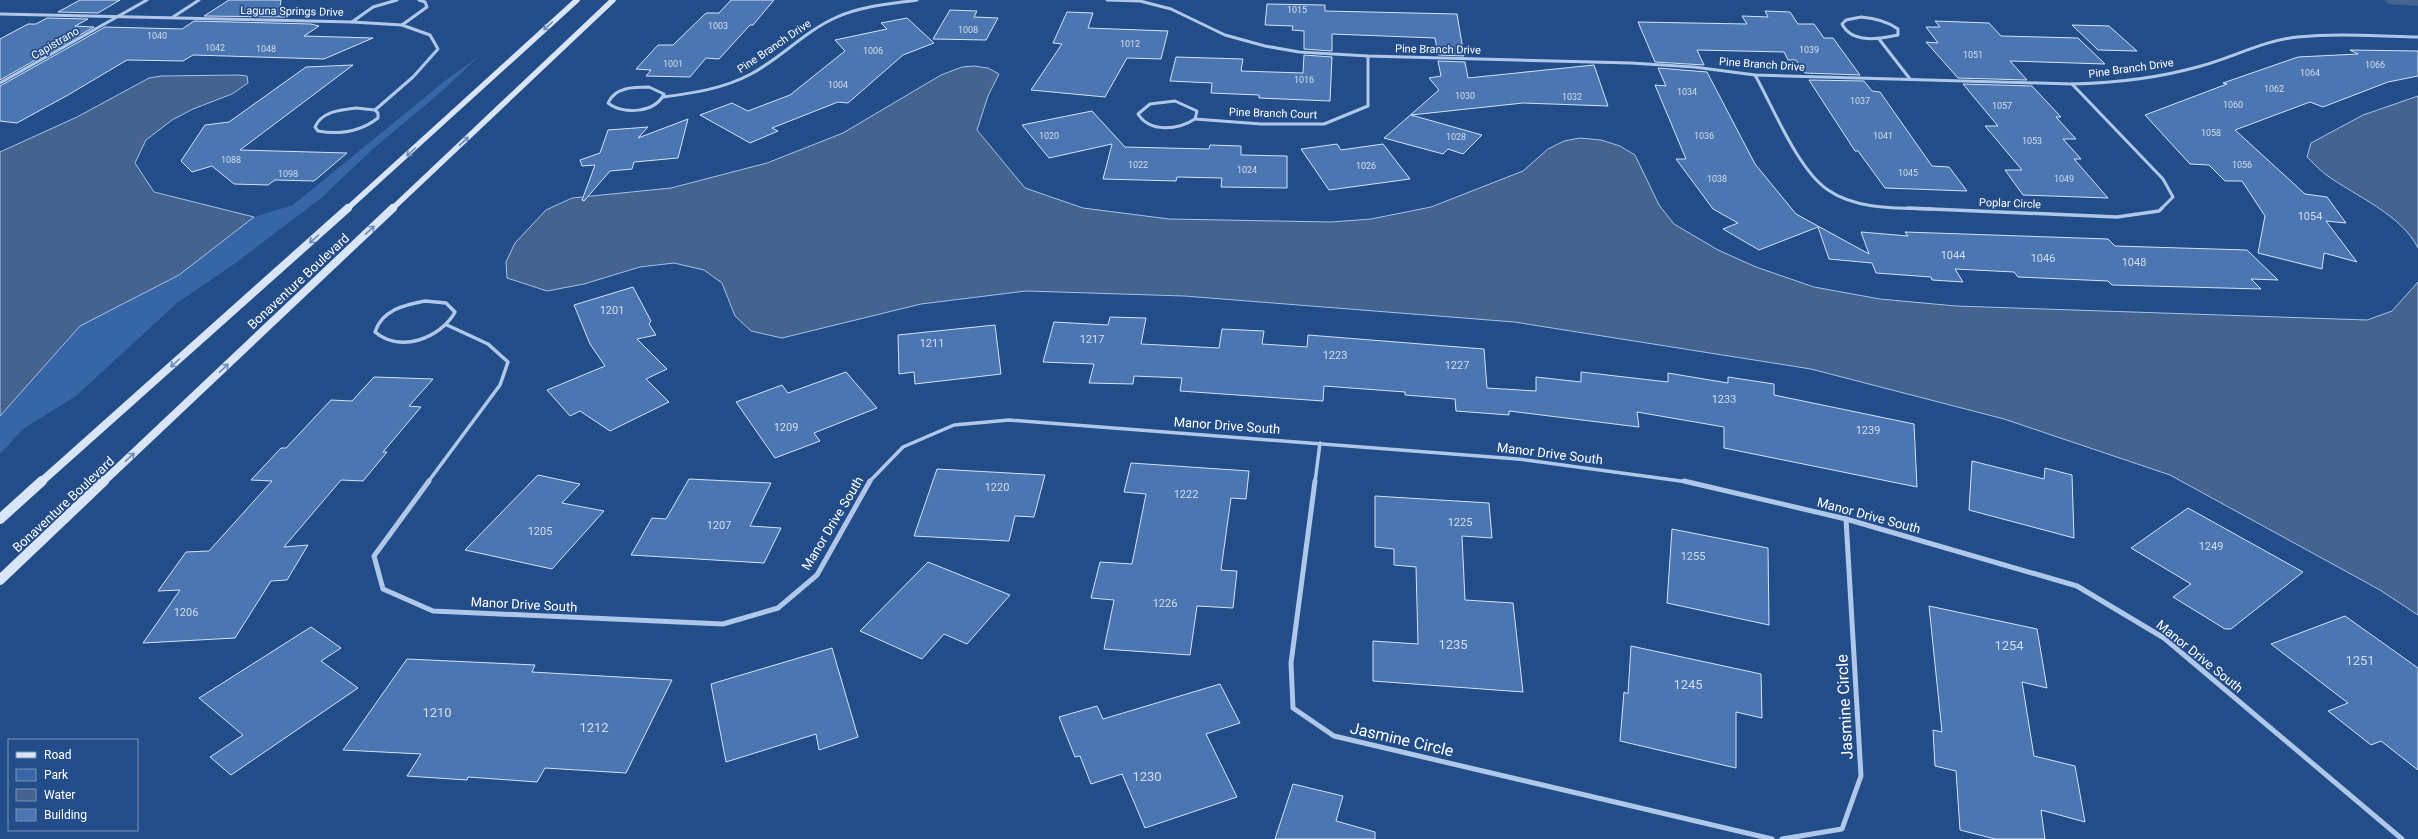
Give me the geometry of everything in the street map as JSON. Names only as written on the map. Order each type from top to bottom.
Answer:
[{"type":"main road","name":"Bonaventure Boulevard","points":[[0,519],[334,221],[577,0]]},
{"type":"main road","name":"Bonaventure Boulevard","points":[[0,580],[613,0]]},
{"type":"street","name":"Capistrano","points":[[0,83],[147,0]]},
{"type":"street","points":[[173,18],[199,0]]},
{"type":"street","points":[[352,22],[374,8],[397,0]]},
{"type":"street","points":[[402,25],[426,7],[425,2],[420,0]]},
{"type":"street","name":"Pine Branch Drive","points":[[663,97],[661,91],[656,88],[633,88],[612,96],[608,104],[615,109],[639,110],[655,104],[663,97],[717,88],[740,80],[771,62],[800,37],[830,20],[873,7],[917,0]]},
{"type":"street","name":"Pine Branch Drive","points":[[1107,0],[1140,2],[1171,9],[1225,35],[1265,46],[1299,52],[1368,56],[1631,63],[1694,67],[1755,75],[2072,84],[2108,83],[2157,76],[2202,66],[2253,46],[2296,37],[2342,35],[2418,37]]},
{"type":"street","name":"Laguna Springs Drive","points":[[0,14],[352,22],[402,25],[430,35],[438,49],[413,77],[375,110],[356,108],[332,113],[322,118],[316,123],[315,127],[318,131],[327,133],[356,130],[372,123],[378,118],[378,113],[375,110]]},
{"type":"street","points":[[1879,39],[1898,35],[1898,29],[1880,20],[1862,17],[1848,19],[1842,24],[1846,31],[1853,34],[1879,39],[1910,79]]},
{"type":"street","name":"Pine Branch Court","points":[[1196,119],[1197,111],[1179,102],[1152,103],[1145,106],[1138,114],[1143,122],[1149,125],[1166,128],[1184,126],[1196,119],[1261,124],[1324,124],[1368,106],[1368,56]]},
{"type":"street","name":"Poplar Circle","points":[[1755,75],[1812,177],[1828,190],[1851,201],[1881,207],[2117,217],[2159,211],[2173,197],[2163,179],[2072,84]]},
{"type":"street","points":[[425,301],[446,303],[452,307],[455,312],[447,326],[425,337],[398,342],[386,341],[379,337],[375,332],[378,322],[389,312],[406,305],[425,301]]},
{"type":"street","name":"Manor Drive South","points":[[447,326],[488,344],[508,362],[500,385],[374,556],[383,589],[433,611],[723,624],[778,608],[817,575],[871,479],[903,447],[954,425],[1009,420],[1518,459],[1679,480],[1846,519],[2077,586],[2164,638],[2402,839]]},
{"type":"street","name":"Jasmine Circle","points":[[1320,443],[1291,663],[1294,708],[1334,736],[1772,839]]},
{"type":"street","name":"Jasmine Circle","points":[[1782,839],[1842,829],[1861,776],[1846,519]]},
{"type":"green space","points":[[478,57],[441,92],[374,148],[320,199],[237,262],[177,303],[76,396],[23,429],[0,454],[0,416],[80,326],[179,275],[254,217],[293,205],[446,80]]},
{"type":"water","points":[[974,66],[988,68],[999,74],[988,96],[977,130],[1025,188],[1083,208],[1169,219],[1331,222],[1371,219],[1431,207],[1523,171],[1548,149],[1564,141],[1580,138],[1601,140],[1620,146],[1635,155],[1659,205],[1674,224],[1718,250],[1756,267],[1814,287],[1880,299],[1956,306],[2367,320],[2392,311],[2418,282],[2418,615],[2380,590],[2170,475],[2004,419],[1811,369],[1514,322],[1184,296],[1026,291],[921,304],[782,338],[751,331],[735,316],[722,283],[704,270],[674,263],[640,267],[584,284],[547,291],[507,278],[506,262],[515,243],[546,210],[572,198],[671,188],[767,163],[843,133],[941,75],[962,67]]},
{"type":"water","points":[[161,76],[247,76],[248,83],[232,94],[193,109],[172,120],[146,140],[135,163],[154,192],[254,217],[179,275],[80,326],[0,416],[0,152],[77,117],[149,78]]},
{"type":"water","points":[[2418,96],[2418,248],[2401,225],[2389,215],[2325,174],[2307,157],[2311,143],[2363,115]]},
{"type":"building","points":[[80,0],[120,0],[98,13],[58,12]]},
{"type":"building","points":[[229,0],[281,0],[279,16],[286,17],[204,16]]},
{"type":"building","points":[[731,0],[774,0],[753,25],[750,25],[719,59],[706,58],[690,77],[646,76],[651,70],[636,69],[658,45],[673,45],[706,13],[719,13]]},
{"type":"building","points":[[1267,4],[1325,5],[1325,11],[1457,14],[1464,56],[1438,55],[1435,38],[1332,34],[1332,51],[1304,49],[1304,31],[1292,30],[1293,26],[1265,25]]},
{"type":"building","points":[[950,10],[977,11],[974,17],[998,18],[986,40],[933,39]]},
{"type":"building","points":[[1765,11],[1790,12],[1798,24],[1814,24],[1824,38],[1833,38],[1860,75],[1805,73],[1796,60],[1788,60],[1784,52],[1697,50],[1704,65],[1655,62],[1638,22],[1747,24],[1742,16],[1768,17]]},
{"type":"building","points":[[1067,12],[1093,13],[1088,28],[1168,31],[1161,59],[1127,58],[1105,97],[1031,90],[1062,44],[1053,43]]},
{"type":"building","points":[[47,18],[88,19],[75,26],[94,27],[0,80],[0,39],[28,24],[36,24]]},
{"type":"building","points":[[907,18],[934,43],[903,55],[848,103],[838,102],[772,128],[778,131],[750,143],[700,115],[732,103],[748,111],[790,95],[845,51],[835,40],[887,29],[881,23]]},
{"type":"building","points":[[194,21],[311,24],[319,26],[304,36],[373,38],[324,59],[193,55],[183,61],[127,60],[17,123],[0,121],[0,86],[105,27],[182,29]]},
{"type":"building","points":[[1935,21],[1989,23],[2001,36],[2078,38],[2105,64],[2010,61],[2027,80],[1958,78],[1926,42],[1938,43],[1926,27],[1940,27]]},
{"type":"building","points":[[2072,25],[2109,26],[2137,51],[2098,50]]},
{"type":"building","points":[[2350,50],[2418,51],[2418,76],[2388,82],[2323,107],[2310,102],[2235,130],[2305,194],[2327,197],[2346,223],[2326,221],[2357,262],[2324,253],[2322,269],[2258,253],[2265,216],[2242,181],[2225,181],[2209,165],[2190,164],[2145,115],[2227,84],[2223,83],[2298,57],[2358,54]]},
{"type":"building","points":[[1304,55],[1332,57],[1330,101],[1259,98],[1259,95],[1211,93],[1212,83],[1170,81],[1176,57],[1243,59],[1241,71],[1303,73]]},
{"type":"building","points":[[1438,61],[1465,62],[1468,78],[1594,65],[1608,106],[1523,103],[1411,115],[1482,135],[1463,154],[1448,149],[1443,154],[1384,138],[1439,90],[1429,78],[1441,76]]},
{"type":"building","points":[[353,65],[240,150],[347,153],[314,181],[275,180],[268,185],[234,184],[212,166],[192,172],[181,161],[205,125],[229,122],[306,67]]},
{"type":"building","points":[[1658,68],[1707,72],[1755,164],[1796,214],[1869,254],[1861,232],[1908,236],[1905,232],[2108,239],[2115,246],[2247,250],[2278,280],[2251,279],[2261,289],[2112,285],[2108,281],[2018,277],[2014,272],[1955,269],[1963,282],[1932,280],[1931,277],[1876,273],[1872,263],[1829,259],[1818,227],[1759,250],[1723,229],[1738,223],[1713,209],[1676,159],[1686,159],[1655,85],[1666,86]]},
{"type":"building","points":[[1809,80],[1864,81],[1872,91],[1880,92],[1932,166],[1949,167],[1967,191],[1885,188],[1858,151],[1855,151]]},
{"type":"building","points":[[1963,84],[2032,86],[2061,117],[2056,117],[2076,139],[2063,139],[2081,159],[2074,159],[2108,198],[2023,195],[2005,170],[2022,170],[1985,126],[1998,126]]},
{"type":"building","points":[[1092,111],[1125,147],[1209,149],[1210,145],[1241,146],[1241,155],[1287,156],[1287,188],[1221,187],[1222,178],[1177,177],[1176,181],[1103,179],[1112,144],[1049,158],[1022,125]]},
{"type":"building","points":[[688,119],[678,158],[634,162],[632,169],[610,171],[584,201],[582,200],[595,165],[582,166],[580,160],[600,153],[608,130],[648,127],[638,138]]},
{"type":"building","points":[[1337,144],[1341,150],[1383,144],[1410,179],[1329,190],[1301,149]]},
{"type":"building","points":[[633,287],[651,321],[649,324],[656,335],[637,339],[667,369],[646,379],[669,402],[610,431],[580,411],[570,416],[547,390],[605,366],[590,344],[574,305]]},
{"type":"building","points":[[1110,317],[1146,318],[1141,344],[1219,348],[1222,329],[1264,331],[1262,344],[1307,347],[1308,335],[1484,349],[1487,388],[1536,391],[1536,377],[1581,382],[1581,372],[1668,382],[1668,373],[1728,383],[1728,377],[1774,384],[1774,395],[1914,424],[1917,487],[1724,448],[1724,427],[1637,412],[1639,427],[1509,411],[1509,415],[1456,411],[1455,399],[1405,395],[1405,392],[1324,386],[1323,401],[1180,391],[1182,378],[1134,376],[1133,384],[1089,383],[1094,364],[1043,362],[1054,322],[1108,325]]},
{"type":"building","points":[[995,325],[1001,374],[915,384],[914,372],[899,374],[898,335]]},
{"type":"building","points":[[846,372],[877,408],[814,433],[820,441],[775,458],[736,402],[782,385],[788,393]]},
{"type":"building","points":[[374,377],[433,379],[409,406],[421,407],[383,452],[387,452],[363,481],[341,480],[284,547],[308,545],[287,580],[271,581],[235,638],[143,643],[180,590],[158,591],[186,552],[209,551],[272,481],[251,480],[281,448],[286,448],[331,400],[352,401]]},
{"type":"building","points":[[1972,461],[2044,479],[2045,468],[2072,475],[2074,538],[1969,510]]},
{"type":"building","points":[[1131,463],[1249,471],[1246,499],[1231,498],[1221,570],[1237,571],[1233,608],[1197,606],[1190,655],[1104,649],[1114,600],[1091,598],[1100,562],[1132,564],[1146,494],[1124,492]]},
{"type":"building","points":[[937,469],[1045,475],[1034,517],[1015,516],[1009,541],[914,536]]},
{"type":"building","points":[[538,475],[580,484],[562,503],[604,511],[552,569],[465,550]]},
{"type":"building","points":[[689,479],[771,483],[750,526],[781,528],[764,563],[631,555],[652,518],[666,519]]},
{"type":"building","points":[[1375,496],[1489,503],[1492,538],[1462,536],[1465,600],[1513,603],[1523,692],[1373,681],[1373,641],[1418,644],[1416,567],[1394,565],[1394,549],[1375,547]]},
{"type":"building","points":[[2188,508],[2303,572],[2231,629],[2225,629],[2173,597],[2191,584],[2131,548]]},
{"type":"building","points":[[1672,529],[1768,548],[1769,625],[1667,603]]},
{"type":"building","points":[[928,562],[1010,595],[967,644],[944,634],[922,659],[860,631]]},
{"type":"building","points":[[1929,606],[2037,629],[2047,688],[2022,682],[2034,756],[2075,766],[2085,822],[2041,810],[2045,839],[1995,839],[1960,830],[1956,771],[1935,766],[1933,730],[1942,732]]},
{"type":"building","points":[[2345,616],[2418,668],[2418,770],[2381,741],[2371,745],[2328,711],[2348,703],[2271,644]]},
{"type":"building","points":[[311,627],[341,648],[321,661],[358,688],[231,775],[210,757],[243,735],[199,698]]},
{"type":"building","points":[[1631,646],[1761,674],[1762,718],[1736,712],[1736,768],[1620,741],[1624,692],[1628,694]]},
{"type":"building","points":[[832,648],[858,737],[819,750],[816,734],[726,762],[711,684]]},
{"type":"building","points":[[407,659],[535,665],[532,672],[672,680],[626,773],[545,768],[537,782],[468,777],[467,780],[407,776],[421,754],[343,750]]},
{"type":"building","points":[[1220,684],[1240,723],[1206,734],[1237,797],[1145,828],[1122,774],[1091,784],[1080,756],[1075,757],[1059,717],[1097,706],[1103,719]]},
{"type":"building","points":[[1293,784],[1343,796],[1336,821],[1375,832],[1375,839],[1275,839]]},
{"type":"waterway","points":[[2394,0],[2418,1]]}]
